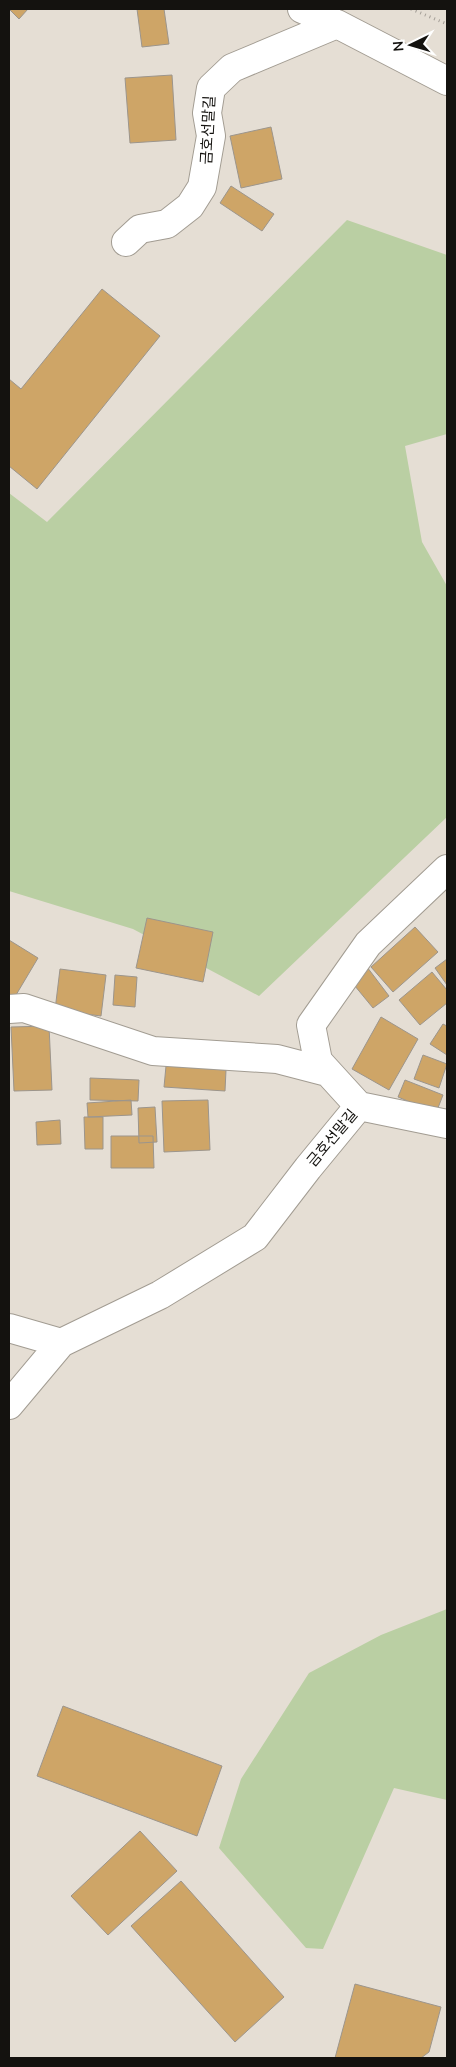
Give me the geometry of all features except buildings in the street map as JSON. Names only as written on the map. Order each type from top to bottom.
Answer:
[{"type":"street","points":[[302,9],[337,24],[447,81]]},
{"type":"street","name":"금호선말길","points":[[126,242],[140,229],[167,224],[190,206],[202,187],[211,136],[207,113],[211,88],[232,68],[337,24]]},
{"type":"street","name":"금호선말길","points":[[9,1405],[61,1343],[160,1294],[255,1236],[359,1106],[318,1060],[311,1025],[368,944],[447,870]]},
{"type":"street","points":[[9,1009],[24,1008],[153,1051],[277,1059],[327,1072]]},
{"type":"street","points":[[359,1106],[447,1124]]},
{"type":"street","points":[[9,1328],[61,1343]]},
{"type":"path","points":[[411,9],[447,24]]},
{"type":"green space","points":[[347,220],[447,255],[447,434],[405,446],[422,542],[447,586],[447,817],[259,996],[133,929],[9,891],[9,493],[47,522]]},
{"type":"green space","points":[[447,1609],[447,1800],[394,1788],[323,1949],[306,1948],[219,1848],[241,1779],[309,1673],[381,1635]]}]
